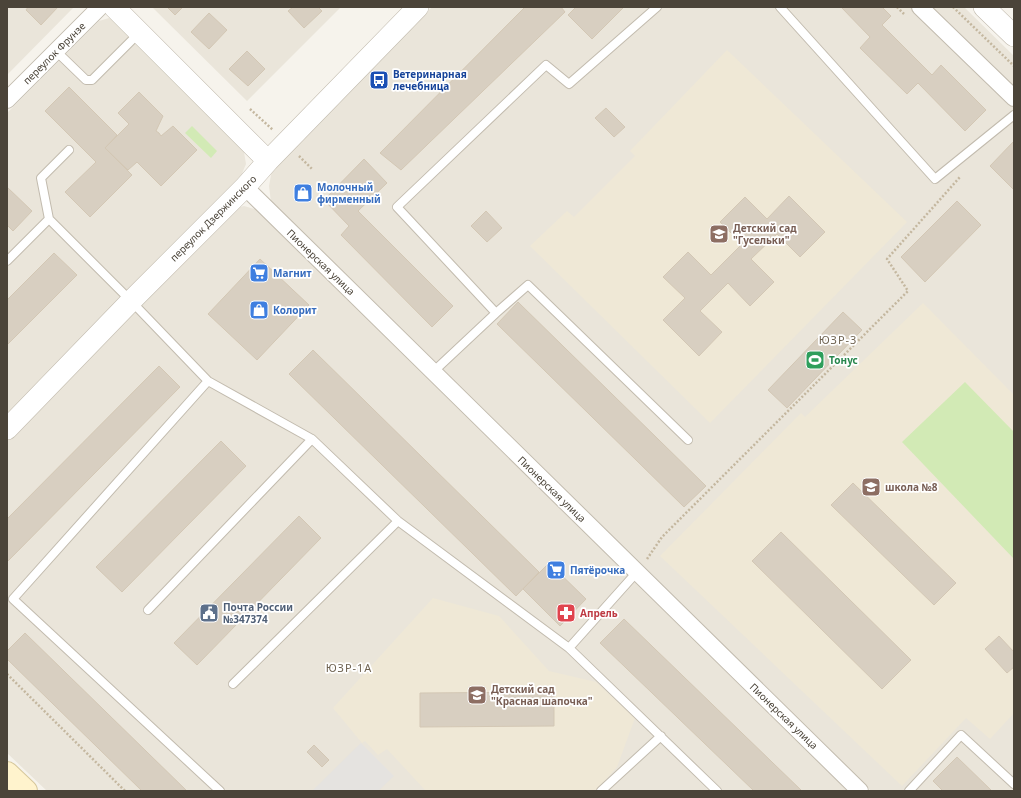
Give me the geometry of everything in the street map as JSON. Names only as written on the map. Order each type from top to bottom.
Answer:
[{"type":"main road","points":[[7,773],[26,791]]},
{"type":"street","name":"переулок Фрунзе","points":[[7,100],[100,7]]},
{"type":"street","points":[[114,7],[268,161]]},
{"type":"street","name":"переулок Дзержинского","points":[[7,430],[131,301],[245,187],[268,161],[418,7]]},
{"type":"street","points":[[920,7],[1014,98]]},
{"type":"street","points":[[984,7],[1014,36]]},
{"type":"street","name":"Пионерская улица","points":[[245,187],[860,791]]},
{"type":"lane","points":[[496,313],[398,207],[546,65],[569,84],[657,7]]},
{"type":"lane","points":[[780,7],[935,179],[1014,115]]},
{"type":"lane","points":[[56,51],[86,80],[89,81],[92,80],[140,33]]},
{"type":"lane","points":[[69,150],[41,178],[49,219],[208,381],[312,439],[398,521],[569,648],[718,791]]},
{"type":"lane","points":[[7,261],[49,219]]},
{"type":"lane","points":[[433,372],[528,285],[688,440]]},
{"type":"lane","points":[[208,381],[13,599],[220,791]]},
{"type":"lane","points":[[148,610],[312,439]]},
{"type":"lane","points":[[233,684],[398,521]]},
{"type":"lane","points":[[569,648],[637,572]]},
{"type":"lane","points":[[909,791],[961,735],[1014,784]]},
{"type":"lane","points":[[601,791],[661,736]]},
{"type":"path","points":[[953,7],[1014,66]]},
{"type":"path","points":[[637,572],[662,537],[908,291],[887,259],[962,175]]},
{"type":"path","points":[[7,674],[125,791]]},
{"type":"shaded area","points":[[7,7],[74,7],[7,75]]},
{"type":"shaded area","points":[[152,7],[341,7],[247,101]]},
{"type":"shaded area","points":[[432,7],[964,7],[1014,56],[1014,791],[871,791],[271,202],[269,186],[272,170]]},
{"type":"shaded area","points":[[109,18],[120,23],[244,152],[246,164],[241,176],[7,415],[7,113],[99,21]]},
{"type":"shaded area","name":"Детский сад \"Гусельки\"","points":[[727,50],[907,222],[710,423],[530,246],[567,211],[574,217],[635,156],[630,151]]},
{"type":"shaded area","points":[[244,206],[258,210],[848,791],[47,791],[7,753],[7,441],[230,210]]},
{"type":"shaded area","name":"школа №8","points":[[923,303],[1014,395],[1014,713],[990,739],[966,718],[902,786],[660,556],[801,413],[805,417]]},
{"type":"shaded area","name":"Детский сад \"Красная шапочка\"","points":[[433,598],[499,616],[549,671],[596,682],[635,718],[617,767],[597,789],[592,791],[426,791],[387,749],[378,755],[365,741],[362,743],[333,708]]},
{"type":"shaded area","points":[[361,743],[394,776],[378,791],[312,791]]},
{"type":"green space","points":[[192,126],[217,151],[211,158],[185,133]]},
{"type":"green space","points":[[965,382],[1014,432],[1014,559],[902,442]]},
{"type":"building","points":[[28,7],[58,7],[41,25],[26,10]]},
{"type":"building","points":[[167,7],[183,7],[175,15]]},
{"type":"building","points":[[293,7],[318,7],[322,11],[304,28],[288,11]]},
{"type":"building","points":[[525,7],[561,7],[565,12],[401,170],[380,153]]},
{"type":"building","points":[[576,7],[624,7],[592,39],[568,15]]},
{"type":"building","points":[[841,7],[882,7],[891,16],[882,25],[932,75],[941,65],[986,110],[965,131],[918,83],[907,94],[860,48],[870,37]]},
{"type":"building","points":[[209,13],[227,30],[209,49],[191,32]]},
{"type":"building","points":[[247,51],[265,69],[248,86],[229,69]]},
{"type":"building","points":[[69,87],[117,135],[105,148],[132,175],[90,217],[65,192],[96,162],[45,111]]},
{"type":"building","points":[[139,92],[163,116],[156,131],[161,136],[173,126],[197,150],[161,186],[137,162],[128,170],[105,148],[129,124],[118,113]]},
{"type":"building","points":[[606,108],[625,127],[614,137],[595,118]]},
{"type":"building","points":[[1014,141],[1014,190],[990,166]]},
{"type":"building","points":[[364,159],[387,183],[358,211],[453,306],[432,327],[341,235],[349,226],[324,200]]},
{"type":"building","points":[[7,187],[32,211],[13,231],[7,225]]},
{"type":"building","points":[[789,196],[825,232],[800,257],[777,234],[751,259],[774,282],[750,306],[728,283],[700,311],[722,332],[699,356],[663,320],[685,298],[663,277],[688,252],[711,275],[742,244],[720,222],[745,197],[767,219]]},
{"type":"building","points":[[957,201],[981,225],[925,282],[901,257]]},
{"type":"building","points":[[486,211],[502,228],[487,242],[471,226]]},
{"type":"building","points":[[54,253],[77,275],[7,345],[7,300]]},
{"type":"building","name":"Колорит","points":[[260,259],[309,305],[257,360],[208,314]]},
{"type":"building","points":[[518,302],[706,486],[684,507],[497,324]]},
{"type":"building","name":"Тонус","points":[[843,312],[862,330],[787,408],[768,390]]},
{"type":"building","points":[[313,350],[539,572],[516,596],[289,374]]},
{"type":"building","points":[[159,366],[180,387],[7,562],[7,519]]},
{"type":"building","points":[[221,441],[246,466],[122,592],[96,567]]},
{"type":"building","points":[[853,483],[956,583],[934,605],[831,505]]},
{"type":"building","points":[[299,516],[321,538],[197,665],[174,643]]},
{"type":"building","points":[[781,532],[911,660],[882,689],[752,561]]},
{"type":"building","points":[[549,563],[586,599],[560,626],[523,589]]},
{"type":"building","points":[[624,619],[802,791],[754,791],[600,643]]},
{"type":"building","points":[[25,633],[187,791],[142,791],[7,659],[7,651]]},
{"type":"building","points":[[999,636],[1014,652],[1014,667],[1007,673],[985,649]]},
{"type":"building","points":[[554,692],[554,726],[420,727],[420,693]]},
{"type":"building","points":[[314,745],[329,760],[322,767],[307,752]]},
{"type":"building","points":[[957,757],[992,791],[943,791],[933,781]]},
{"type":"place","name":"Ветеринарная лечебница","points":[[379,80]]},
{"type":"place","name":"Молочный фирменный","points":[[303,193]]},
{"type":"place","name":"Детский сад \"Гусельки\"","points":[[719,234]]},
{"type":"place","name":"Магнит","points":[[259,273]]},
{"type":"place","name":"Колорит","points":[[259,310]]},
{"type":"place","name":"Тонус","points":[[815,360]]},
{"type":"place","name":"школа №8","points":[[871,487]]},
{"type":"place","name":"Пятёрочка","points":[[556,570]]},
{"type":"place","name":"Почта России №347374","points":[[209,613]]},
{"type":"place","name":"Апрель","points":[[566,613]]},
{"type":"place","name":"Детский сад \"Красная шапочка\"","points":[[477,695]]},
{"type":"district","name":"ЮЗР-3","points":[[838,340]]},
{"type":"district","name":"ЮЗР-1А","points":[[349,668]]}]
